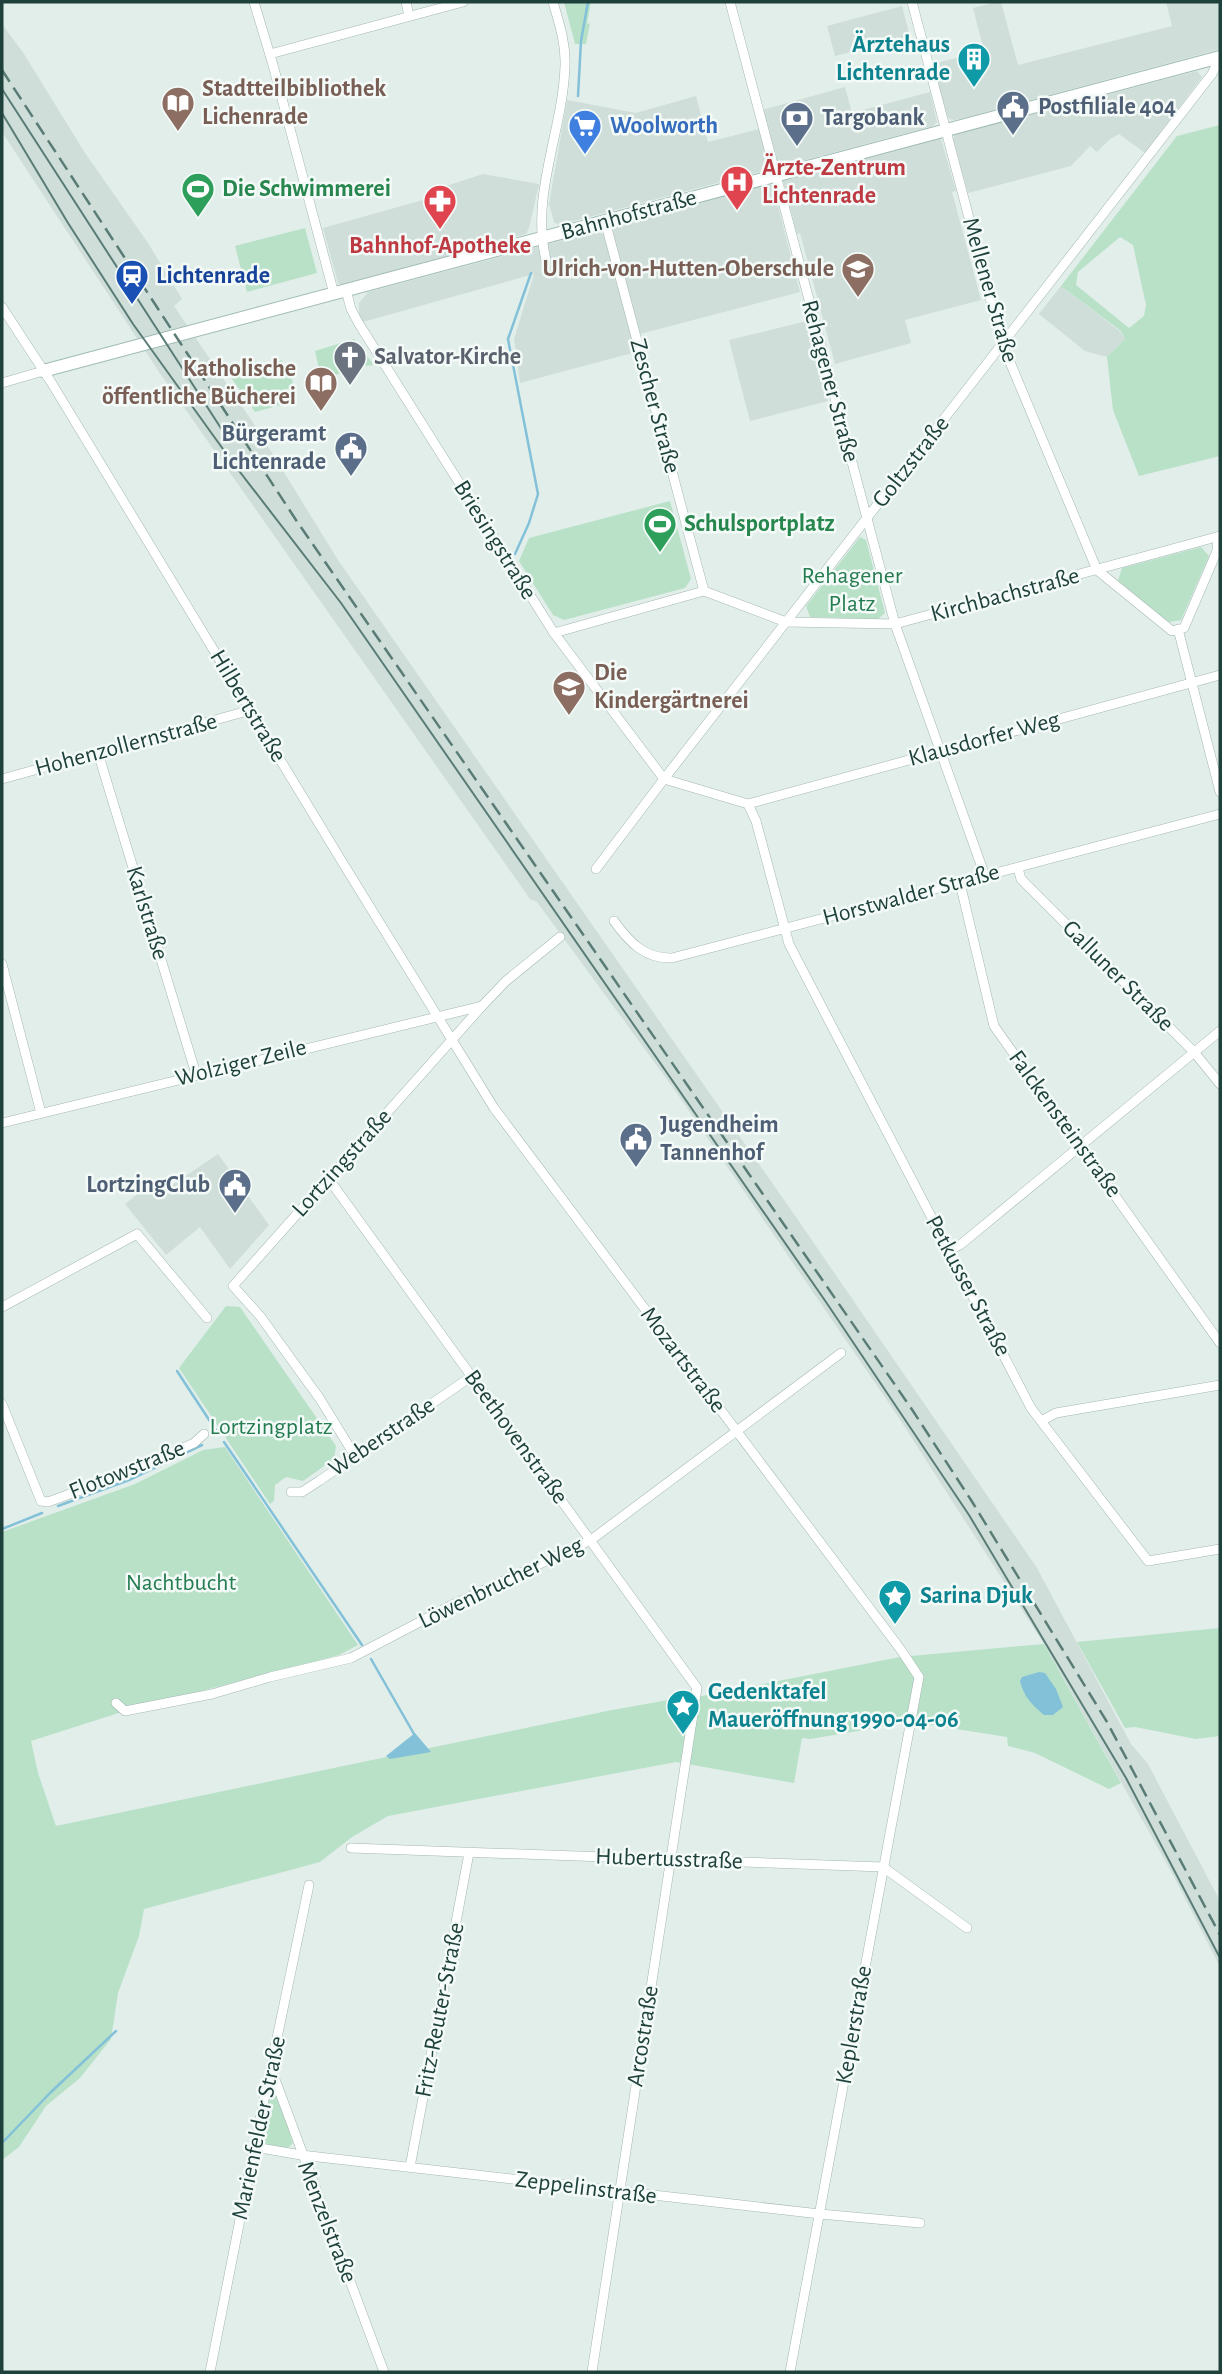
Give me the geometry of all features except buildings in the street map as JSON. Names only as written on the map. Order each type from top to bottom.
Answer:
[{"type":"street","name":"Briesingstraße","points":[[254,2],[340,292],[554,633],[664,779]]},
{"type":"street","points":[[406,2],[408,16]]},
{"type":"street","points":[[270,54],[463,2]]},
{"type":"street","points":[[546,260],[541,210],[564,80],[563,38],[553,2]]},
{"type":"street","name":"Rehagener Straße","points":[[730,2],[895,624],[985,876]]},
{"type":"street","name":"Mellener Straße","points":[[912,2],[1002,343],[1097,570]]},
{"type":"street","name":"Bahnhofstraße","points":[[43,371],[1218,58]]},
{"type":"street","name":"Goltzstraße","points":[[596,869],[1210,78],[1218,58]]},
{"type":"street","name":"Zescher Straße","points":[[605,221],[704,591]]},
{"type":"street","name":"Hilbertstraße","points":[[2,307],[452,1040]]},
{"type":"street","points":[[2,383],[43,371]]},
{"type":"street","points":[[1097,570],[1172,631],[1184,628],[1217,551],[1219,537]]},
{"type":"street","name":"Kirchbachstraße","points":[[704,591],[786,622],[895,624],[1219,537]]},
{"type":"street","points":[[554,633],[704,591]]},
{"type":"street","points":[[1178,629],[1220,792]]},
{"type":"street","name":"Klausdorfer Weg","points":[[748,804],[1220,676]]},
{"type":"street","name":"Hohenzollernstraße","points":[[2,779],[251,710]]},
{"type":"street","name":"Karlstraße","points":[[98,753],[196,1074]]},
{"type":"street","points":[[664,779],[748,804]]},
{"type":"street","name":"Petkusser Straße","points":[[748,804],[756,821],[783,929],[795,957],[1031,1408],[1148,1561],[1220,1549]]},
{"type":"street","name":"Horstwalder Straße","points":[[614,921],[641,952],[665,958],[684,955],[1220,814]]},
{"type":"street","name":"Galluner Straße","points":[[1018,867],[1021,879],[1194,1052],[1220,1084]]},
{"type":"street","name":"Falckensteinstraße","points":[[960,883],[994,1026],[1220,1343]]},
{"type":"street","points":[[452,1040],[506,981],[560,937]]},
{"type":"street","points":[[2,964],[41,1113]]},
{"type":"street","name":"Wolziger Zeile","points":[[2,1123],[482,1006]]},
{"type":"street","points":[[949,1250],[960,1245],[1220,1031]]},
{"type":"street","name":"Lortzingstraße","points":[[355,1456],[333,1419],[260,1316],[233,1286],[452,1040]]},
{"type":"street","name":"Mozartstraße","points":[[452,1040],[494,1108],[919,1677]]},
{"type":"street","name":"Beethovenstraße","points":[[328,1178],[695,1684],[696,1699]]},
{"type":"street","points":[[2,1307],[137,1234],[207,1318]]},
{"type":"street","name":"Löwenbrucher Weg","points":[[117,1703],[125,1711],[184,1700],[351,1658],[452,1605],[591,1540],[841,1353]]},
{"type":"street","name":"Weberstraße","points":[[291,1492],[302,1492],[472,1376]]},
{"type":"street","points":[[1041,1421],[1056,1413],[1220,1385]]},
{"type":"street","name":"Flotowstraße","points":[[2,1404],[41,1501],[48,1502],[124,1474],[194,1443],[204,1434]]},
{"type":"street","name":"Keplerstraße","points":[[790,2372],[919,1677]]},
{"type":"street","name":"Arcostraße","points":[[592,2372],[696,1699]]},
{"type":"street","name":"Hubertusstraße","points":[[351,1848],[883,1867]]},
{"type":"street","name":"Fritz-Reuter-Straße","points":[[410,2167],[470,1853]]},
{"type":"street","points":[[883,1867],[967,1928]]},
{"type":"street","name":"Marienfelder Straße","points":[[210,2372],[309,1885]]},
{"type":"street","name":"Menzelstraße","points":[[270,2076],[276,2081],[301,2155],[383,2371]]},
{"type":"street","name":"Zeppelinstraße","points":[[254,2147],[301,2155],[920,2223]]},
{"type":"shaded area","points":[[1001,2],[1018,65],[1172,26],[1166,2],[1220,2],[1220,49],[972,116],[950,119],[946,115],[933,64],[984,51],[973,8]]},
{"type":"shaded area","points":[[902,6],[910,37],[835,56],[827,26]]},
{"type":"shaded area","points":[[2,24],[24,54],[85,153],[148,243],[182,299],[174,306],[258,430],[338,560],[1037,1568],[1131,1744],[1148,1764],[1220,1901],[1220,1967],[1173,1875],[1044,1644],[897,1415],[674,1089],[537,902],[530,899],[159,372],[2,132]]},
{"type":"shaded area","points":[[1197,71],[1202,77],[1145,153],[1119,134],[1097,152],[1090,146],[1071,166],[968,193],[953,139],[955,135]]},
{"type":"shaded area","points":[[845,87],[852,113],[930,92],[937,122],[933,126],[783,166],[778,164],[762,110]]},
{"type":"shaded area","points":[[696,96],[708,142],[759,129],[768,165],[766,170],[559,225],[554,222],[549,204],[567,100],[636,113]]},
{"type":"shaded area","points":[[941,139],[956,191],[952,192],[981,300],[905,320],[911,343],[835,364],[800,233],[797,234],[783,181]]},
{"type":"shaded area","points":[[483,174],[539,184],[526,234],[342,285],[338,283],[323,228],[448,193],[446,186]]},
{"type":"shaded area","points":[[770,184],[773,186],[800,292],[640,334],[613,233],[614,227]]},
{"type":"shaded area","points":[[597,231],[605,235],[636,352],[520,383],[514,339],[534,274],[363,322],[359,315],[359,303],[368,292]]},
{"type":"shaded area","points":[[1061,286],[1121,332],[1125,339],[1107,357],[1085,351],[1039,314]]},
{"type":"shaded area","points":[[807,321],[828,401],[750,421],[729,340]]},
{"type":"shaded area","points":[[218,1154],[269,1225],[230,1269],[200,1227],[166,1255],[125,1204],[159,1177],[168,1188]]},
{"type":"green space","points":[[564,2],[591,2],[586,44],[575,44]]},
{"type":"green space","points":[[1220,125],[1220,456],[1139,476],[1113,410],[1107,357],[1125,339],[1121,331],[1061,286],[1177,136]],"holes":[[[1120,237],[1133,245],[1146,305],[1144,316],[1129,328],[1076,285],[1078,272]]]},
{"type":"green space","points":[[305,228],[317,273],[247,292],[235,246]]},
{"type":"green space","points":[[354,339],[374,365],[326,378],[324,373],[320,373],[315,351]]},
{"type":"green space","points":[[282,360],[286,376],[291,376],[294,387],[277,392],[281,405],[255,412],[230,376]]},
{"type":"green space","points":[[670,501],[691,579],[685,588],[564,620],[553,615],[519,561],[529,538]]},
{"type":"green space","name":"Rehagener Platz","points":[[860,537],[866,540],[885,613],[878,619],[810,617],[806,606]]},
{"type":"green space","points":[[1201,547],[1209,556],[1181,620],[1169,622],[1118,581],[1122,568]]},
{"type":"green space","name":"Lortzingplatz","points":[[226,1306],[240,1307],[336,1446],[334,1459],[303,1481],[286,1477],[275,1485],[274,1501],[270,1504],[179,1368]]},
{"type":"green space","name":"Nachtbucht","points":[[225,1447],[358,1645],[339,1655],[128,1710],[31,1741],[38,1773],[56,1826],[607,1711],[702,1696],[900,1657],[1044,1644],[1121,1783],[1109,1789],[1035,1753],[1008,1746],[1007,1737],[912,1722],[810,1739],[802,1738],[794,1783],[676,1762],[388,1816],[352,1837],[320,1862],[144,1909],[139,1936],[118,1993],[111,2039],[80,2078],[46,2106],[19,2147],[2,2160],[2,1532],[135,1484],[203,1450]]},
{"type":"green space","points":[[1220,1628],[1220,1736],[1196,1739],[1135,1727],[1125,1728],[1077,1642]]},
{"type":"green space","points":[[277,2095],[293,2143],[288,2148],[258,2143],[269,2096]]},
{"type":"water","points":[[1045,1673],[1056,1689],[1063,1707],[1053,1715],[1044,1715],[1029,1700],[1020,1681],[1022,1677]]},
{"type":"water","points":[[415,1733],[431,1752],[390,1759],[386,1756]]},
{"type":"waterway","points":[[578,96],[581,41],[588,2]]},
{"type":"waterway","points":[[515,554],[538,494],[508,339],[531,273]]},
{"type":"waterway","points":[[177,1371],[219,1435]]},
{"type":"waterway","points":[[224,1442],[362,1645]]},
{"type":"waterway","points":[[58,1506],[129,1480],[202,1445]]},
{"type":"waterway","points":[[2,1529],[42,1513]]},
{"type":"waterway","points":[[371,1659],[414,1734]]},
{"type":"waterway","points":[[2,2143],[116,2031]]},
{"type":"tram line","points":[[2,89],[226,436]]},
{"type":"tram line","points":[[2,113],[133,324],[233,463],[341,603],[826,1302],[969,1515],[1126,1778],[1220,1958]]},
{"type":"railway","points":[[2,70],[296,520],[911,1408],[971,1500],[1107,1722],[1220,1935]]},
{"type":"place","name":"Ärztehaus Lichtenrade","points":[[974,89]]},
{"type":"place","name":"Stadtteilbibliothek Lichenrade","points":[[178,133]]},
{"type":"place","name":"Postfiliale 404","points":[[1013,137]]},
{"type":"place","name":"Targobank","points":[[797,148]]},
{"type":"place","name":"Woolworth","points":[[585,156]]},
{"type":"place","name":"Ärzte-Zentrum Lichtenrade","points":[[737,212]]},
{"type":"place","name":"Die Schwimmerei","points":[[198,219]]},
{"type":"place","name":"Bahnhof-Apotheke","points":[[440,231]]},
{"type":"place","name":"Ulrich-von-Hutten-Oberschule","points":[[858,299]]},
{"type":"place","name":"Lichtenrade","points":[[132,306]]},
{"type":"place","name":"Salvator-Kirche","points":[[350,387]]},
{"type":"place","name":"Katholische öffentliche Bücherei","points":[[321,413]]},
{"type":"place","name":"Bürgeramt Lichtenrade","points":[[351,478]]},
{"type":"place","name":"Schulsportplatz","points":[[660,554]]},
{"type":"place","name":"Die Kindergärtnerei","points":[[569,717]]},
{"type":"place","name":"Jugendheim Tannenhof","points":[[636,1169]]},
{"type":"place","name":"LortzingClub","points":[[235,1215]]},
{"type":"place","name":"Sarina Djuk","points":[[895,1626]]},
{"type":"place","name":"Gedenktafel Maueröffnung 1990-04-06","points":[[683,1736]]}]
